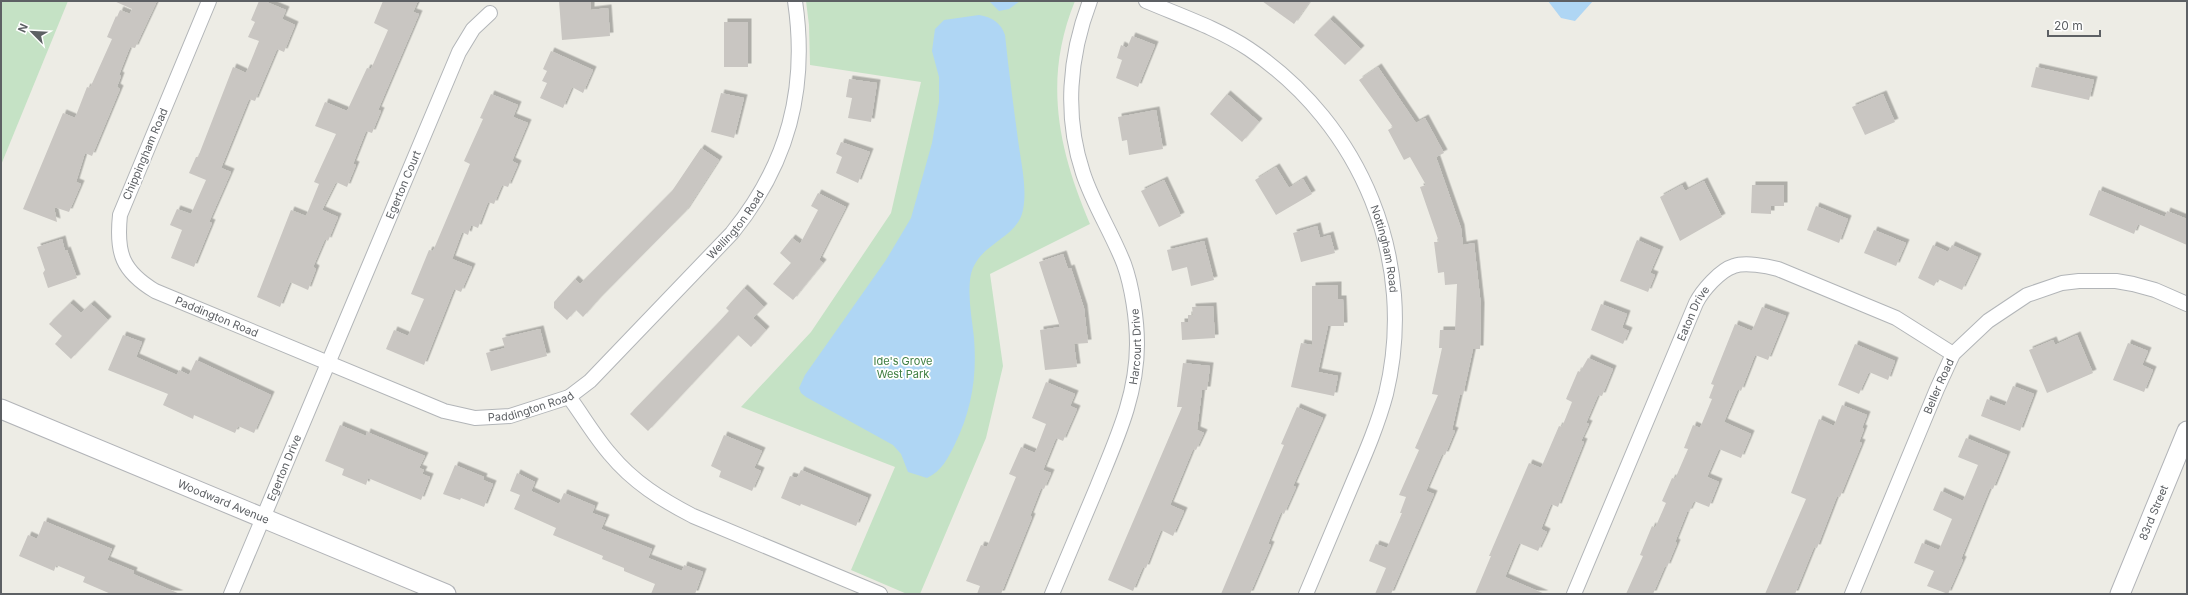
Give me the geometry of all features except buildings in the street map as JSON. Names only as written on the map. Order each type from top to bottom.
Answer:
[{"type":"main road","name":"Woodward Avenue","points":[[1,408],[446,594]]},
{"type":"main road","name":"83rd Street","points":[[2120,594],[2187,431]]},
{"type":"street","name":"Chippingham Road","points":[[163,295],[142,283],[121,258],[118,231],[120,215],[209,1]]},
{"type":"street","name":"Wellington Road","points":[[569,397],[602,370],[732,233],[765,186],[780,154],[795,105],[800,52],[795,1]]},
{"type":"street","name":"Harcourt Drive","points":[[1052,594],[1124,422],[1132,392],[1137,344],[1135,316],[1124,266],[1083,173],[1072,121],[1071,79],[1076,41],[1090,1]]},
{"type":"street","name":"Nottingham Road","points":[[1146,1],[1218,31],[1272,65],[1299,88],[1324,116],[1346,148],[1374,200],[1386,243],[1393,283],[1395,328],[1393,353],[1386,393],[1370,440],[1306,594]]},
{"type":"street","name":"Egerton Court","points":[[328,364],[458,52],[472,29],[490,13]]},
{"type":"street","name":"Eaton Drive","points":[[1574,594],[1696,303],[1709,284],[1734,266],[1764,265],[1778,269],[1896,318],[1953,354]]},
{"type":"street","name":"Beller Road","points":[[1852,594],[1953,354],[1988,321],[2027,294],[2062,284],[2079,281],[2116,281],[2155,290],[2187,304]]},
{"type":"street","name":"Paddington Road","points":[[163,295],[444,411],[475,418],[510,416],[569,397],[610,454],[630,476],[666,502],[693,516],[880,594]]},
{"type":"street","name":"Egerton Drive","points":[[231,594],[328,364]]},
{"type":"green space","points":[[1,1],[68,1],[1,165]]},
{"type":"green space","name":"Ide's Grove West Park","points":[[806,1],[1075,1],[1065,30],[1059,58],[1057,86],[1058,114],[1070,168],[1090,224],[990,274],[1003,366],[986,438],[920,594],[907,594],[851,570],[895,467],[741,407],[811,332],[891,213],[921,82],[810,65],[809,25]]},
{"type":"water","points":[[989,1],[1020,1],[1009,9],[999,11]]},
{"type":"water","points":[[1548,1],[1593,1],[1575,21],[1561,18]]},
{"type":"water","points":[[979,15],[988,17],[995,21],[1001,27],[1005,35],[1013,105],[1024,178],[1024,202],[1019,220],[1013,229],[987,250],[979,258],[973,268],[970,280],[970,309],[975,352],[972,392],[966,418],[955,444],[941,468],[927,478],[908,472],[901,454],[893,445],[806,397],[801,393],[799,388],[805,375],[886,260],[911,218],[932,143],[939,102],[939,77],[932,51],[935,29],[944,20]]}]
